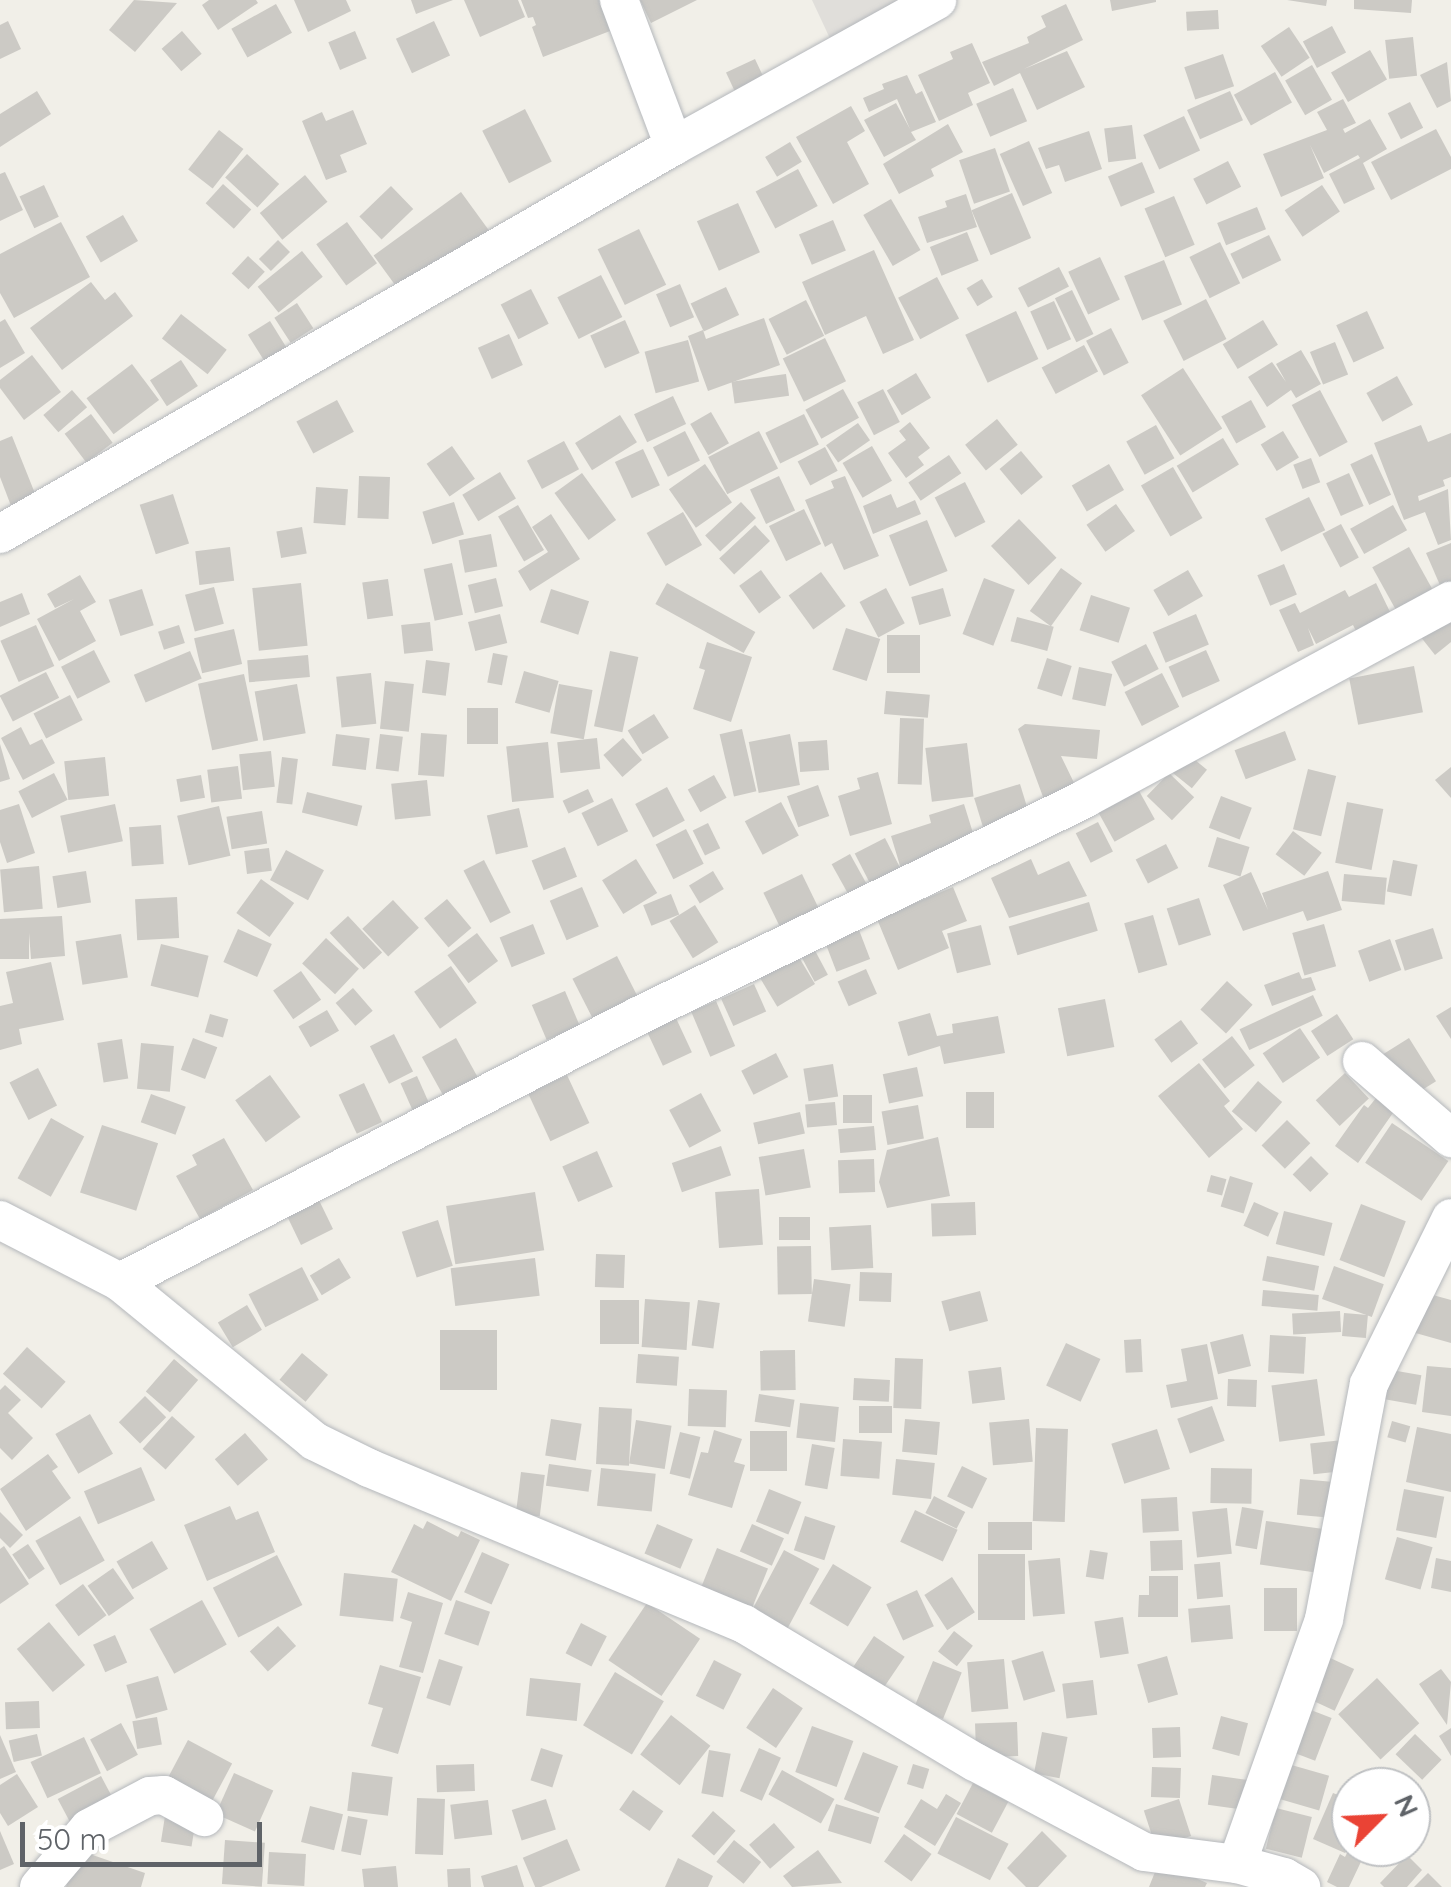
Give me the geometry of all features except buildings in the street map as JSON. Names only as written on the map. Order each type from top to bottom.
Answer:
[{"type":"street","points":[[619,0],[674,146]]},
{"type":"street","points":[[0,534],[674,146],[936,0]]},
{"type":"street","points":[[120,1282],[638,1016],[1086,798],[1451,601]]},
{"type":"street","points":[[1362,1061],[1451,1138]]},
{"type":"street","points":[[1236,1864],[1324,1619],[1369,1384],[1451,1218]]},
{"type":"street","points":[[0,1220],[120,1282],[314,1441],[369,1468],[744,1624],[976,1762],[1144,1852],[1236,1864],[1284,1877],[1301,1887]]},
{"type":"street","points":[[39,1887],[89,1828],[150,1796],[164,1795],[204,1817]]},
{"type":"shaded area","points":[[812,0],[942,0],[841,62]]}]
